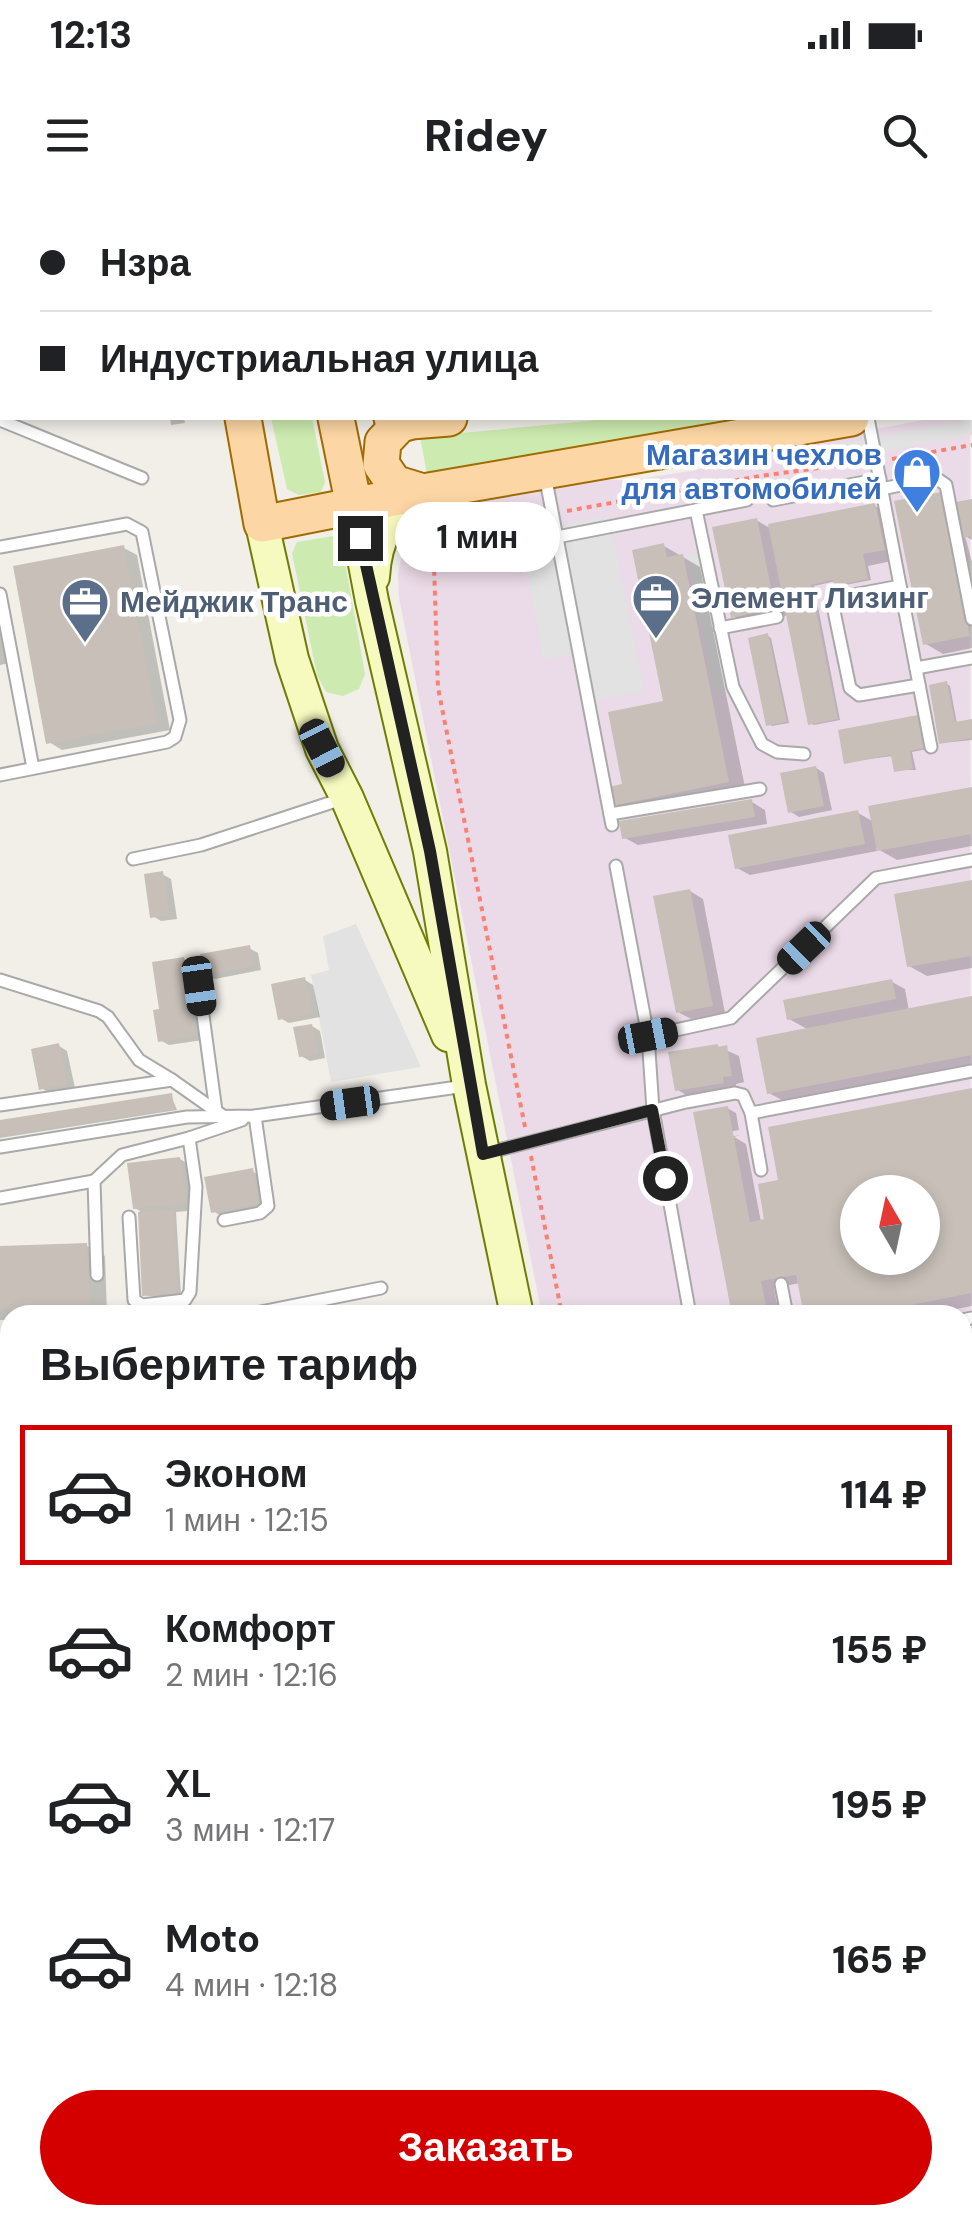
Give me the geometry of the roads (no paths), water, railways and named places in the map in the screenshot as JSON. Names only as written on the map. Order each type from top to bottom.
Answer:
[{"type":"main road","points":[[242,420],[298,676],[322,748],[469,1085]]},
{"type":"main road","points":[[336,420],[372,601],[430,851],[469,1085],[515,1305]]},
{"type":"main road","points":[[400,420],[383,442],[382,464],[394,483],[426,508]]},
{"type":"main road","points":[[372,601],[374,564],[383,532],[398,510],[426,508],[544,471],[838,420]]},
{"type":"main road","points":[[262,524],[354,506],[426,508]]},
{"type":"lane","points":[[0,420],[142,478]]},
{"type":"lane","points":[[868,420],[931,747]]},
{"type":"lane","points":[[544,471],[611,819],[760,789]]},
{"type":"lane","points":[[774,500],[936,478],[946,485],[972,619]]},
{"type":"lane","points":[[557,537],[746,500]]},
{"type":"lane","points":[[696,510],[733,687],[762,744],[777,752],[804,754]]},
{"type":"lane","points":[[0,547],[127,524],[142,532],[180,720],[174,737],[167,742],[0,775]]},
{"type":"lane","points":[[900,586],[842,598],[836,602],[834,611],[854,694],[920,685]]},
{"type":"lane","points":[[0,594],[34,768]]},
{"type":"lane","points":[[720,628],[777,617]]},
{"type":"lane","points":[[916,668],[972,658]]},
{"type":"lane","points":[[0,677],[15,674]]},
{"type":"lane","points":[[133,860],[201,845],[347,798]]},
{"type":"lane","points":[[648,1036],[732,1018],[876,878],[972,860]]},
{"type":"lane","points":[[616,866],[648,1036],[652,1110],[688,1305]]},
{"type":"lane","points":[[0,980],[99,1011],[108,1017],[140,1060],[219,1114]]},
{"type":"lane","points":[[199,986],[219,1114]]},
{"type":"lane","points":[[751,1113],[972,1071]]},
{"type":"lane","points":[[0,1105],[172,1080]]},
{"type":"lane","points":[[0,1198],[94,1181],[122,1156],[255,1116],[469,1085]]},
{"type":"lane","points":[[483,1154],[652,1110],[736,1093],[743,1096],[751,1113],[761,1170]]},
{"type":"lane","points":[[0,1147],[219,1114],[255,1116]]},
{"type":"lane","points":[[224,1220],[260,1213],[268,1206],[255,1116]]},
{"type":"lane","points":[[129,1217],[134,1300],[142,1305],[185,1300],[190,1292],[196,1198],[188,1138]]},
{"type":"lane","points":[[94,1181],[97,1275]]},
{"type":"lane","points":[[782,1284],[786,1305]]},
{"type":"lane","points":[[296,1305],[381,1288]]},
{"type":"place","name":"Магазин чехлов для автомобилей","points":[[917,514]]},
{"type":"place","name":"Элемент Лизинг","points":[[656,640]]},
{"type":"place","name":"Мейджик Транс","points":[[85,644]]}]
